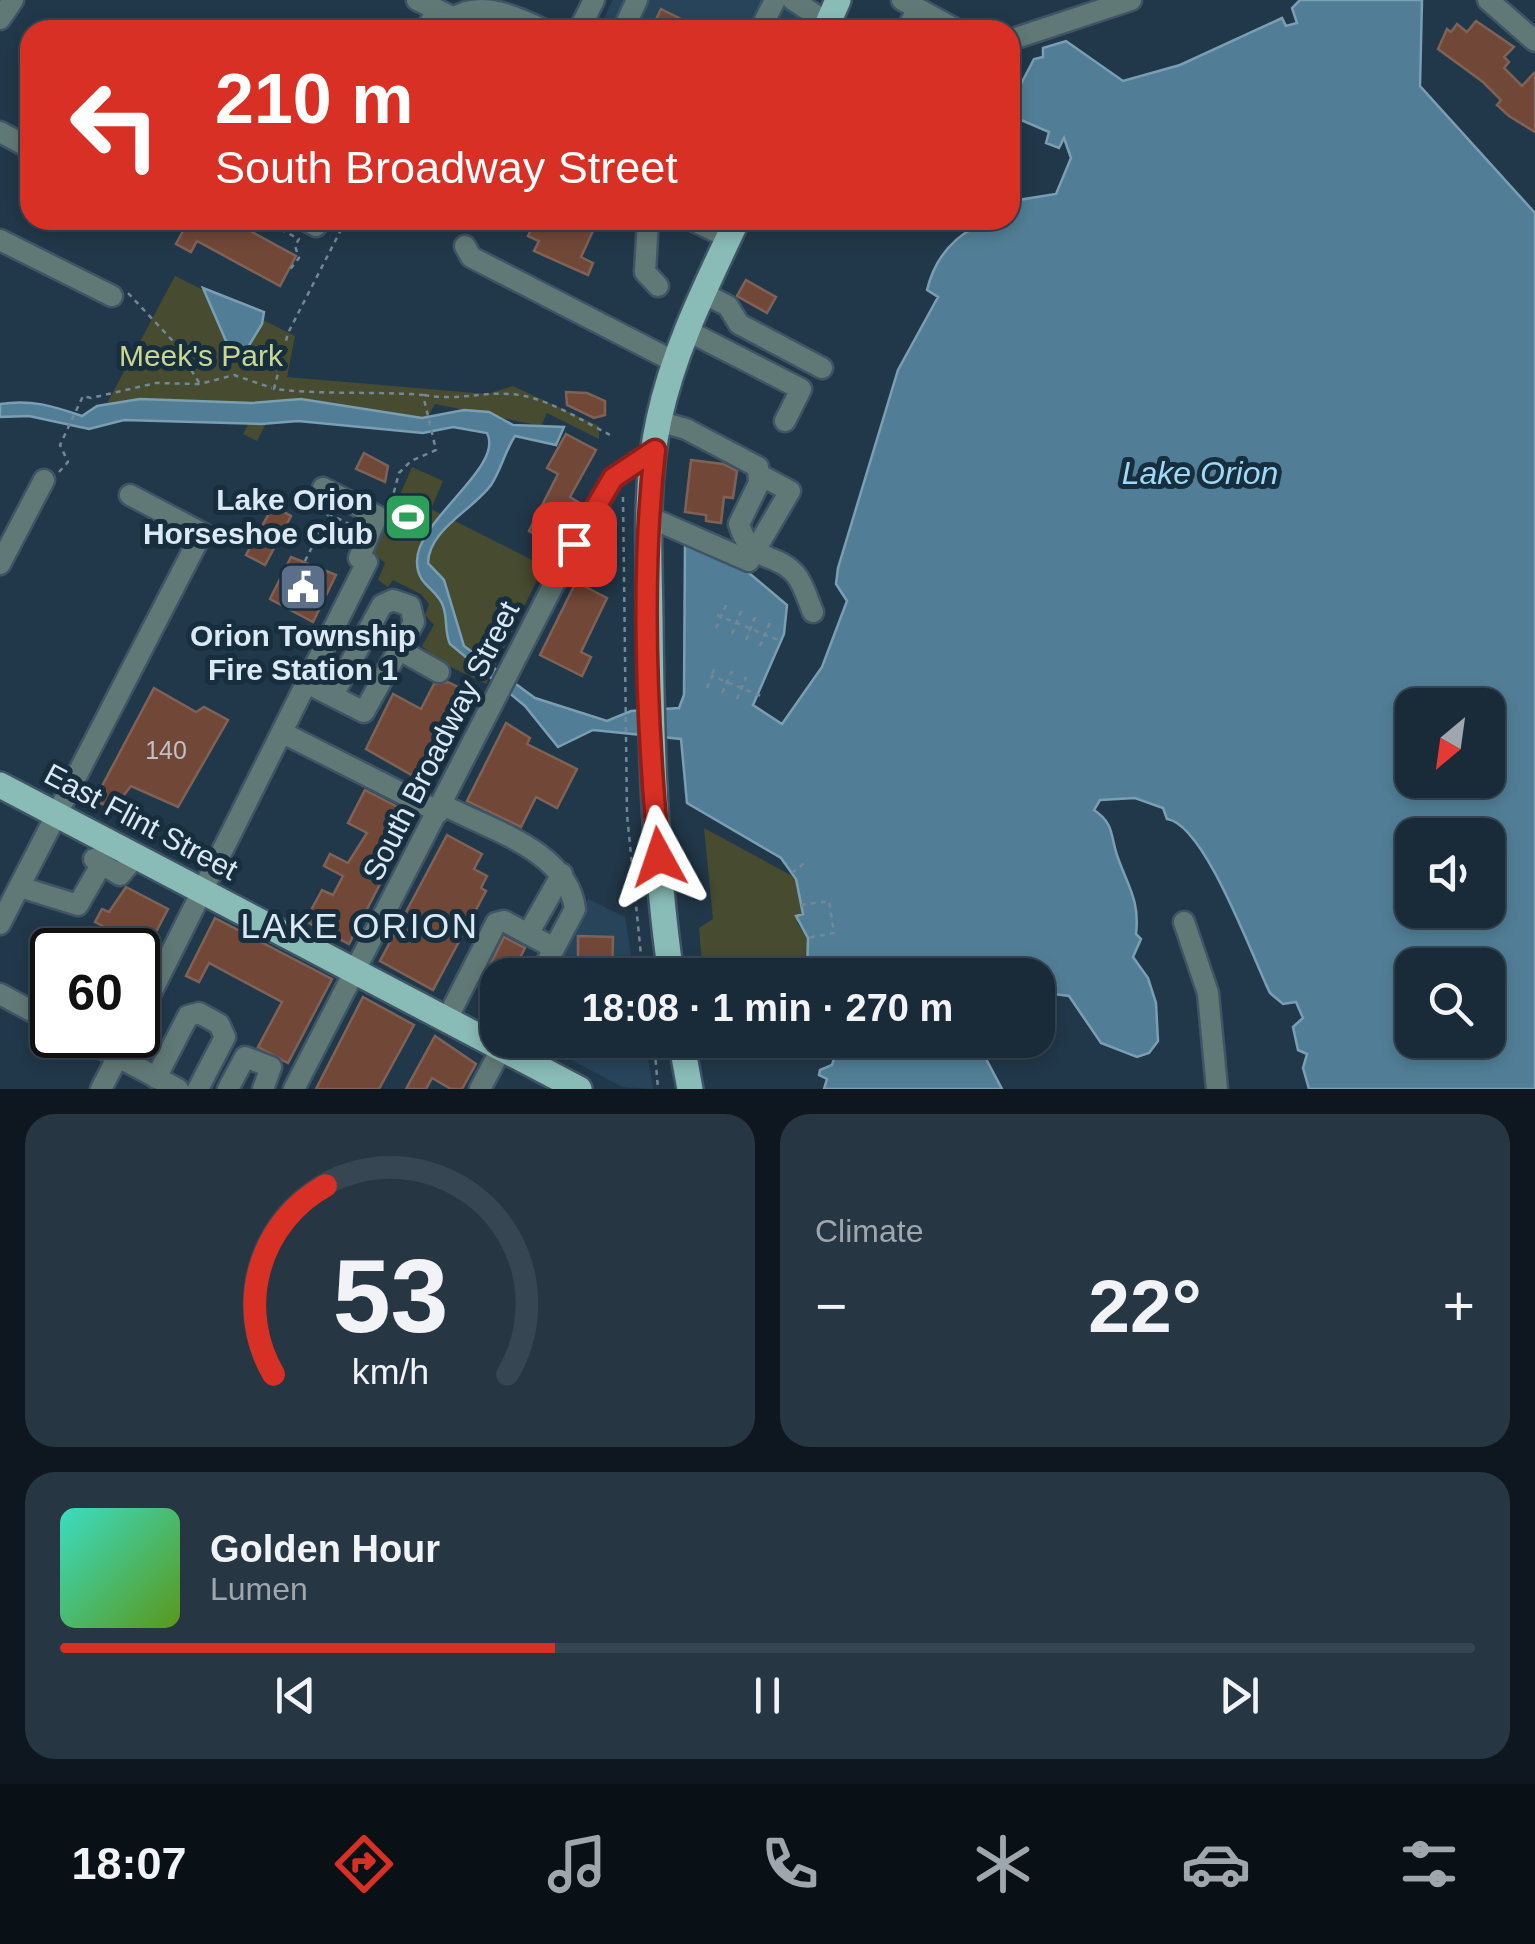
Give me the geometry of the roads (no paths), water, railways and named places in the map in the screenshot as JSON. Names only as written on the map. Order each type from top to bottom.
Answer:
[{"type":"main road","points":[[670,958],[652,748],[639,704],[655,450],[658,421],[686,330],[733,230]]},
{"type":"main road","name":"East Flint Street","points":[[0,785],[56,814],[100,855],[205,891],[480,1033]]},
{"type":"main road","name":"East Flint Street","points":[[527,1058],[578,1089]]},
{"type":"main road","points":[[684,1058],[690,1089]]},
{"type":"street","points":[[0,19],[13,0]]},
{"type":"street","points":[[417,0],[458,20]]},
{"type":"street","points":[[792,0],[832,15]]},
{"type":"street","points":[[1020,36],[1099,5],[1131,0]]},
{"type":"street","points":[[1488,0],[1535,42]]},
{"type":"street","points":[[438,20],[463,6],[480,2],[521,20]]},
{"type":"street","points":[[909,4],[939,20]]},
{"type":"street","points":[[648,230],[646,272],[658,286]]},
{"type":"street","points":[[0,240],[112,296]]},
{"type":"street","points":[[466,246],[471,257],[675,362]]},
{"type":"street","points":[[703,293],[728,306],[739,324],[822,368]]},
{"type":"street","points":[[724,347],[739,324]]},
{"type":"street","points":[[686,330],[801,389],[786,421]]},
{"type":"street","points":[[658,421],[686,428],[758,467],[760,475],[739,524],[754,552],[796,574],[812,612]]},
{"type":"street","name":"South Broadway Street","points":[[294,1089],[606,490],[613,478],[655,450]]},
{"type":"street","points":[[650,518],[750,561],[790,491],[760,475]]},
{"type":"street","points":[[0,564],[44,480]]},
{"type":"street","points":[[0,924],[202,533],[130,496]]},
{"type":"street","points":[[160,978],[368,562],[359,558],[377,516],[321,499]]},
{"type":"street","points":[[307,682],[364,712],[414,616],[410,606],[393,600],[382,606],[332,695]]},
{"type":"street","points":[[398,649],[439,672]]},
{"type":"street","points":[[283,733],[547,860],[562,874],[575,910],[549,958]]},
{"type":"street","points":[[20,886],[74,906],[82,901],[100,855]]},
{"type":"street","points":[[528,934],[562,874]]},
{"type":"street","points":[[446,1018],[496,923],[504,921],[554,948]]},
{"type":"street","points":[[1184,922],[1208,994],[1218,1089]]},
{"type":"street","points":[[0,994],[30,1010]]},
{"type":"street","points":[[156,1078],[188,1016],[199,1013],[219,1024],[225,1036],[198,1089]]},
{"type":"street","points":[[228,1089],[245,1057],[270,1067],[263,1089]]},
{"type":"street","points":[[101,1089],[117,1058]]},
{"type":"street","points":[[120,1058],[178,1089]]},
{"type":"street","points":[[480,1089],[497,1058]]},
{"type":"water","name":"Lake Orion","points":[[1300,0],[1422,0],[1420,86],[1535,213],[1535,1089],[1309,1089],[1303,1068],[1307,1054],[1298,1050],[1293,1027],[1303,1018],[1296,1002],[1283,1004],[1270,993],[1226,895],[1197,844],[1182,827],[1167,819],[1163,808],[1135,798],[1100,800],[1094,810],[1109,826],[1135,903],[1136,934],[1141,939],[1133,957],[1148,978],[1156,1003],[1158,1041],[1149,1053],[1137,1057],[1101,1043],[1069,996],[1055,994],[1055,958],[807,958],[808,938],[796,916],[803,914],[796,879],[781,858],[687,803],[681,739],[593,730],[558,747],[525,706],[450,644],[443,606],[420,576],[417,562],[420,546],[430,529],[484,462],[489,447],[487,433],[453,427],[423,433],[298,421],[261,424],[124,420],[89,429],[29,416],[0,417],[0,404],[22,402],[82,416],[97,406],[140,399],[252,403],[301,399],[422,418],[464,410],[489,412],[513,425],[564,427],[556,445],[515,436],[491,485],[444,530],[430,551],[428,563],[444,580],[464,646],[535,698],[607,721],[631,711],[679,708],[684,695],[685,540],[742,567],[787,605],[784,634],[753,705],[782,724],[822,667],[847,601],[836,584],[838,568],[898,370],[938,297],[927,290],[938,262],[970,230],[1020,230],[1020,200],[1056,194],[1071,158],[1064,138],[1059,148],[1046,143],[1049,132],[1020,119],[1020,86],[1034,59],[1043,57],[1043,48],[1066,41],[1123,81],[1180,65],[1282,18],[1286,26],[1297,23],[1292,8]]},
{"type":"water","points":[[203,288],[264,312],[262,324],[245,352],[226,341]]},
{"type":"water","points":[[834,1058],[986,1058],[1002,1089],[824,1089],[827,1079],[819,1075],[820,1070],[832,1065]]},
{"type":"place","name":"Lake Orion Horseshoe Club","points":[[408,517]]},
{"type":"place","name":"Orion Township Fire Station 1","points":[[303,587]]},
{"type":"district","name":"LAKE ORION","points":[[360,926]]},
{"type":"park label","name":"Meek's Park","points":[[201,356]]}]
